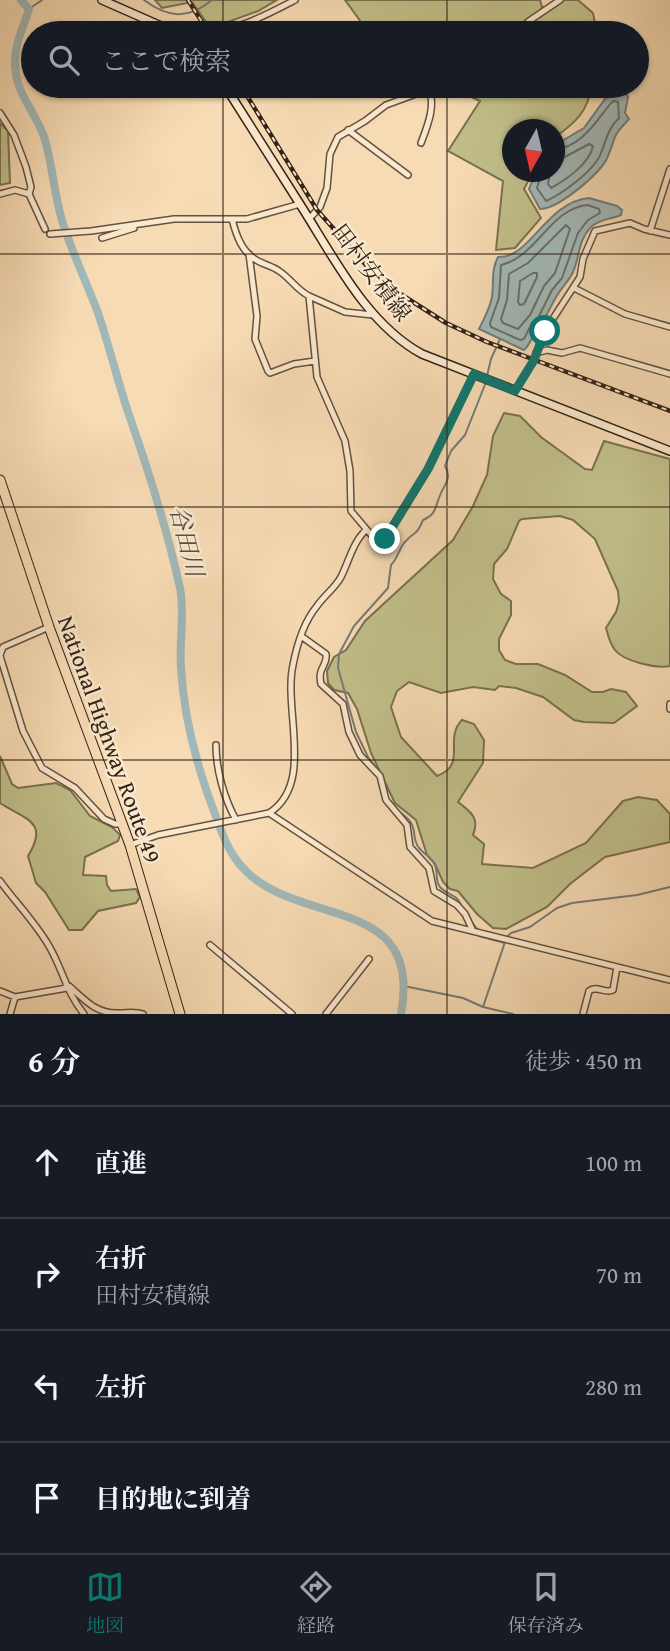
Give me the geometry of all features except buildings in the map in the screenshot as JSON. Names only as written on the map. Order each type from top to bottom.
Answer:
[{"type":"highway","name":"National Highway Route 49","points":[[0,480],[49,627],[123,824],[180,1014]]},
{"type":"main road","points":[[102,0],[150,21]]},
{"type":"main road","name":"田村安積線","points":[[233,98],[373,315],[391,333],[412,348],[670,451]]},
{"type":"street","points":[[249,21],[272,13],[295,0]]},
{"type":"street","points":[[528,21],[559,0]]},
{"type":"street","points":[[309,219],[320,207],[327,188],[332,148],[338,137],[386,105],[405,98]]},
{"type":"street","points":[[421,143],[427,128],[430,98]]},
{"type":"street","points":[[0,113],[11,127],[26,167],[31,187],[29,194],[48,231],[91,231],[174,219],[255,217],[300,204]]},
{"type":"street","points":[[348,130],[408,175]]},
{"type":"street","points":[[649,231],[670,169]]},
{"type":"street","points":[[0,194],[15,190],[29,194]]},
{"type":"street","points":[[232,219],[240,243],[249,254],[282,273],[299,290],[345,312],[373,315]]},
{"type":"street","points":[[103,238],[111,233],[139,227],[142,223]]},
{"type":"street","points":[[515,391],[562,301],[574,288],[595,231],[630,223],[649,231],[670,235]]},
{"type":"street","points":[[249,254],[257,316],[255,339],[268,371],[270,373],[294,364],[315,361]]},
{"type":"street","points":[[574,288],[625,314],[670,327]]},
{"type":"street","points":[[309,296],[319,384],[342,429],[345,441],[351,511],[379,544],[383,542],[428,469],[474,374]]},
{"type":"street","points":[[536,352],[547,350],[562,354],[579,348],[670,374]]},
{"type":"street","points":[[130,845],[158,835],[270,813],[286,797],[295,768],[291,680],[301,636],[311,614],[339,580],[357,540],[366,530]]},
{"type":"street","points":[[49,627],[3,645],[1,649],[0,656],[23,731],[42,768],[75,788],[104,819],[118,825],[123,824]]},
{"type":"street","points":[[301,636],[326,654],[327,660],[320,671],[321,684],[343,705],[349,732],[360,755],[380,776],[386,800],[407,825],[410,847],[429,868],[432,887],[438,895],[457,905],[473,931]]},
{"type":"street","points":[[216,745],[222,785],[235,820]]},
{"type":"street","points":[[270,813],[429,919],[670,980]]},
{"type":"street","points":[[0,881],[28,915],[50,948],[66,987],[84,1014]]},
{"type":"street","points":[[210,945],[292,1014]]},
{"type":"street","points":[[326,1014],[369,959]]},
{"type":"street","points":[[583,1014],[589,992],[593,989],[612,990],[617,967]]},
{"type":"street","points":[[0,991],[15,997],[69,986],[90,1005],[103,1012],[143,1014]]},
{"type":"street","points":[[10,1014],[15,997]]},
{"type":"shaded area","points":[[155,0],[277,0],[258,11],[230,21],[205,21],[192,2],[162,8]]},
{"type":"shaded area","points":[[345,0],[540,0],[542,7],[548,10],[564,0],[578,0],[593,13],[595,21],[360,21]]},
{"type":"shaded area","points":[[473,98],[589,98],[584,110],[565,129],[565,119],[502,119],[502,180],[448,151],[480,101]]},
{"type":"shaded area","points":[[0,123],[8,131],[10,183],[0,185]]},
{"type":"shaded area","points":[[503,182],[528,182],[524,189],[541,218],[515,248],[496,250]]},
{"type":"shaded area","points":[[504,413],[520,416],[541,437],[585,469],[592,470],[604,441],[670,459],[670,666],[632,661],[613,648],[606,628],[616,612],[618,591],[595,539],[573,520],[560,516],[522,519],[507,549],[494,564],[493,579],[501,594],[511,601],[511,615],[499,639],[499,650],[505,660],[516,664],[538,664],[565,675],[592,692],[611,689],[626,692],[637,706],[614,723],[584,722],[574,720],[543,697],[516,688],[499,686],[495,690],[473,687],[441,693],[409,682],[397,691],[391,707],[401,737],[437,776],[451,765],[454,758],[454,735],[462,720],[474,724],[484,740],[483,763],[458,802],[475,820],[473,835],[484,844],[482,864],[533,868],[586,843],[623,801],[638,797],[657,800],[670,814],[670,842],[605,857],[570,884],[547,907],[506,929],[493,928],[458,891],[450,889],[443,882],[435,864],[427,855],[416,820],[395,803],[371,753],[357,709],[348,693],[334,690],[328,683],[327,671],[334,657],[346,650],[365,621],[453,540],[487,475],[493,436]]},
{"type":"shaded area","points":[[0,756],[12,784],[18,788],[56,783],[70,790],[90,816],[112,827],[120,835],[118,841],[85,857],[83,875],[106,876],[111,891],[136,889],[140,897],[136,903],[98,911],[82,930],[69,930],[45,892],[36,883],[28,856],[36,836],[32,823],[0,803]]},
{"type":"water","points":[[606,98],[628,98],[625,113],[629,119],[617,133],[604,163],[568,197],[540,209],[529,189],[532,182],[565,182],[565,139],[584,128]]},
{"type":"water","points":[[589,198],[617,206],[622,210],[621,215],[598,222],[587,232],[571,275],[526,348],[524,350],[479,329],[491,301],[498,257],[520,249],[561,209]]},
{"type":"waterway","name":"谷田川","points":[[21,0],[29,9],[25,21]]},
{"type":"waterway","points":[[29,9],[42,0]]},
{"type":"waterway","points":[[144,0],[161,10],[178,14],[195,11],[212,0]]},
{"type":"waterway","name":"谷田川","points":[[21,33],[15,64],[21,91]]},
{"type":"waterway","name":"谷田川","points":[[24,98],[46,143],[64,227],[98,313],[169,543],[181,598],[181,658],[185,707],[198,764],[220,828],[233,855],[255,879],[283,895],[371,928],[392,946],[403,973],[401,1014]]},
{"type":"waterway","points":[[487,376],[500,339]]},
{"type":"waterway","points":[[386,788],[383,777],[368,757],[356,732],[338,668],[339,654],[354,626],[388,588],[391,565],[402,546],[434,511],[448,479],[445,466],[451,451],[465,435],[486,382]]},
{"type":"waterway","points":[[398,811],[410,821],[416,843],[434,863],[440,887],[461,905]]},
{"type":"waterway","points":[[507,937],[530,927],[557,908],[572,903],[637,895],[670,887]]},
{"type":"waterway","points":[[471,921],[478,930]]},
{"type":"waterway","points":[[479,936],[505,943]]},
{"type":"waterway","points":[[483,1007],[505,942]]},
{"type":"waterway","points":[[404,986],[463,998],[483,1007],[513,1014]]},
{"type":"railway","points":[[188,0],[201,21]]},
{"type":"railway","points":[[248,98],[317,210],[366,265],[402,295],[446,323],[487,342],[670,411]]},
{"type":"route","points":[[385,539],[428,469],[474,374],[515,391],[534,360],[545,331]]}]
